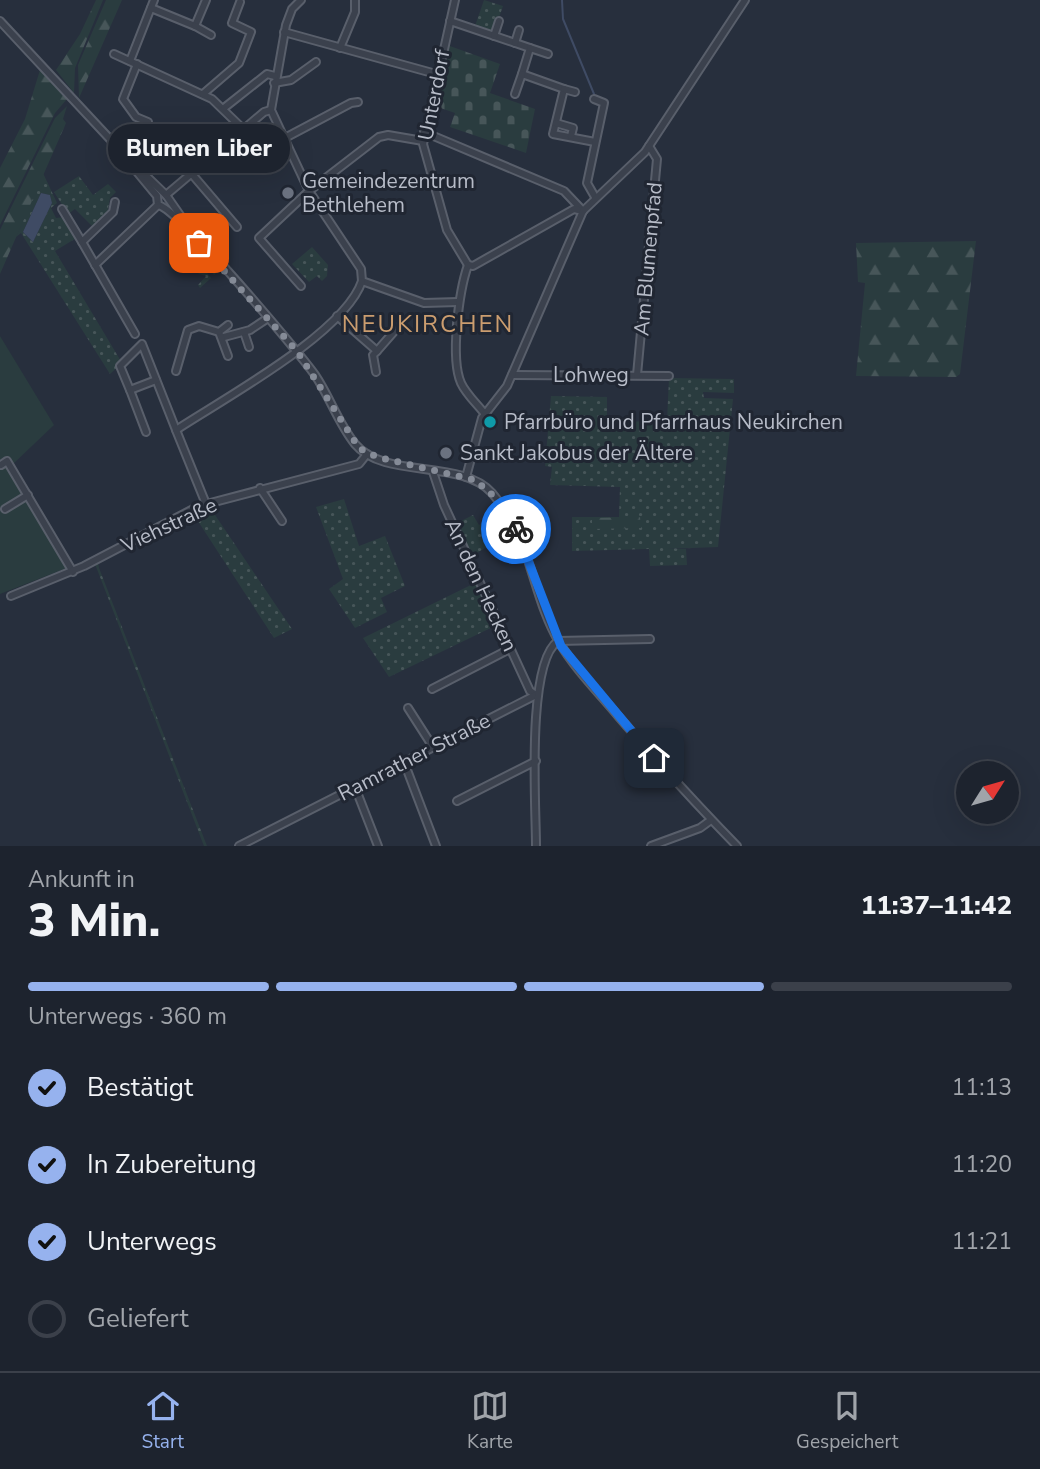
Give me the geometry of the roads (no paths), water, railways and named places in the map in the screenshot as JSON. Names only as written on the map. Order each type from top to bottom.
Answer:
[{"type":"street","points":[[195,26],[206,0]]},
{"type":"street","points":[[176,430],[297,351],[355,299],[362,281],[360,268],[309,191],[271,110],[274,79],[284,32],[291,12],[301,0]]},
{"type":"street","points":[[340,48],[355,12],[355,0]]},
{"type":"street","name":"Unterdorf","points":[[455,0],[436,74],[423,141],[428,168],[447,230],[468,265]]},
{"type":"street","points":[[466,477],[484,413],[512,375],[583,211],[628,170],[649,146],[745,0]]},
{"type":"street","points":[[203,94],[239,63],[253,31],[232,23],[239,1]]},
{"type":"street","points":[[148,122],[136,117],[123,99],[153,4],[211,35]]},
{"type":"street","points":[[0,21],[119,150],[297,351],[326,392],[352,440],[368,454],[433,472],[466,477],[488,489],[514,526],[558,641],[610,707],[737,846]]},
{"type":"street","points":[[450,21],[548,54]]},
{"type":"street","points":[[494,36],[499,21]]},
{"type":"street","points":[[515,43],[519,30]]},
{"type":"street","points":[[284,32],[436,74]]},
{"type":"street","points":[[515,94],[530,48]]},
{"type":"street","points":[[114,54],[203,94],[224,108],[243,129]]},
{"type":"street","points":[[224,108],[267,75],[274,79],[290,80],[316,62]]},
{"type":"street","points":[[522,74],[575,92]]},
{"type":"street","points":[[564,89],[553,134],[595,142]]},
{"type":"street","points":[[594,99],[604,103],[587,185],[596,197]]},
{"type":"street","points":[[283,139],[351,103],[358,102]]},
{"type":"street","points":[[94,265],[191,173],[243,129],[271,110]]},
{"type":"street","points":[[556,123],[573,128],[571,136]]},
{"type":"street","points":[[424,132],[566,192],[583,211]]},
{"type":"street","points":[[301,286],[259,238],[309,191],[382,136],[423,141]]},
{"type":"street","name":"Am Blumenpfad","points":[[637,375],[657,159],[649,146]]},
{"type":"street","points":[[191,173],[237,227]]},
{"type":"street","points":[[82,242],[113,212],[115,202]]},
{"type":"street","points":[[62,209],[135,334]]},
{"type":"street","points":[[484,413],[464,389],[459,377],[458,302],[468,265],[473,266],[521,241],[574,209],[583,211]]},
{"type":"street","points":[[362,281],[424,303],[458,302]]},
{"type":"street","points":[[337,316],[377,351]]},
{"type":"street","points":[[176,371],[188,330],[199,326],[221,335],[244,332],[268,317]]},
{"type":"street","points":[[221,335],[228,326]]},
{"type":"street","points":[[376,372],[373,355],[398,327]]},
{"type":"street","points":[[244,332],[249,347]]},
{"type":"street","points":[[221,335],[228,356]]},
{"type":"street","points":[[146,432],[120,366],[142,344],[206,504]]},
{"type":"street","name":"Lohweg","points":[[512,375],[669,376]]},
{"type":"street","points":[[130,390],[156,380]]},
{"type":"street","name":"Viehstraße","points":[[11,596],[73,572],[206,504],[359,464],[368,454]]},
{"type":"street","points":[[1,465],[7,461],[73,572]]},
{"type":"street","name":"An den Hecken","points":[[433,472],[444,505],[510,649],[530,691],[536,695]]},
{"type":"street","points":[[260,488],[282,521]]},
{"type":"street","points":[[5,509],[28,495]]},
{"type":"street","points":[[536,846],[536,695],[553,646],[558,641],[650,639]]},
{"type":"street","points":[[432,689],[510,649]]},
{"type":"street","name":"Ramrather Straße","points":[[239,846],[536,695]]},
{"type":"street","points":[[408,708],[433,747]]},
{"type":"street","points":[[457,801],[536,761]]},
{"type":"street","points":[[404,762],[436,846]]},
{"type":"street","points":[[355,787],[378,846]]},
{"type":"street","points":[[650,846],[700,828],[711,820]]},
{"type":"water","points":[[41,193],[50,195],[52,203],[33,242],[23,232]]},
{"type":"waterway","points":[[562,0],[563,19],[594,94]]},
{"type":"place","name":"Gemeindezentrum Bethlehem","points":[[288,193]]},
{"type":"place","name":"Blumen Liber","points":[[199,243]]},
{"type":"place","name":"Pfarrbüro und Pfarrhaus Neukirchen","points":[[490,422]]},
{"type":"place","name":"Sankt Jakobus der Ältere","points":[[446,453]]},
{"type":"district","name":"NEUKIRCHEN","points":[[428,324]]}]
